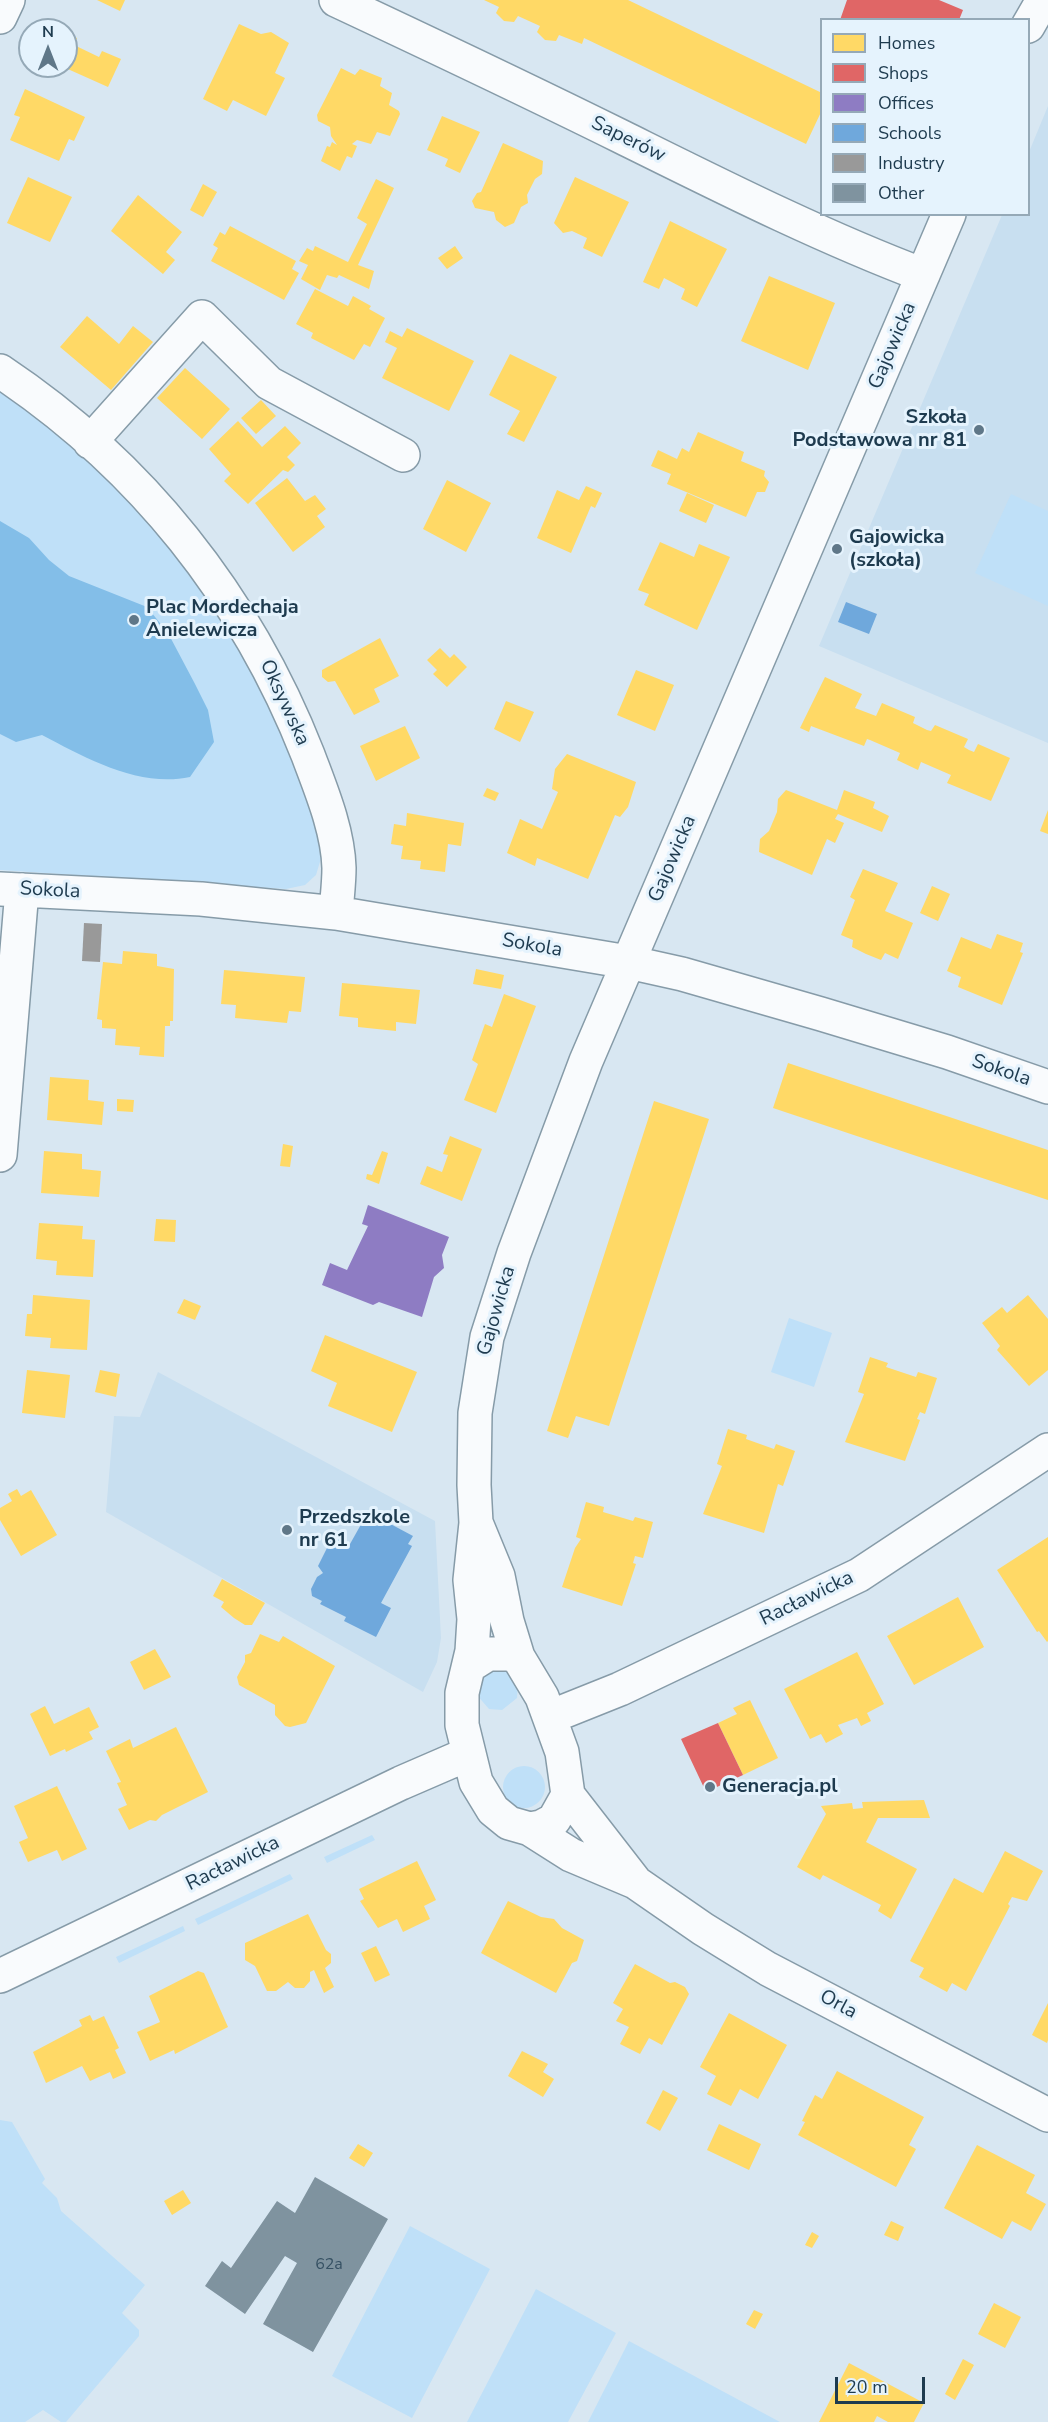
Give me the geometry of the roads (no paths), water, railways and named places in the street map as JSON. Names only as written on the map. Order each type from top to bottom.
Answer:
[{"type":"street","points":[[0,17],[8,0]]},
{"type":"street","name":"Saperów","points":[[336,0],[497,75],[707,179],[870,255],[923,275]]},
{"type":"street","points":[[1030,24],[1043,0]]},
{"type":"street","name":"Gajowicka","points":[[468,1754],[461,1716],[462,1693],[469,1666],[474,1619],[470,1580],[476,1523],[475,1413],[487,1337],[522,1232],[586,1061],[948,216]]},
{"type":"street","points":[[90,442],[202,317],[269,383],[403,455]]},
{"type":"street","name":"Oksywska","points":[[0,370],[90,442],[175,526],[212,574],[256,643],[286,700],[330,820],[339,867],[336,913]]},
{"type":"street","points":[[0,1155],[11,890]]},
{"type":"street","name":"Sokola","points":[[11,890],[201,899],[336,913],[628,962],[682,974],[831,1017],[1048,1087]]},
{"type":"street","name":"Racławicka","points":[[550,1717],[663,1668],[858,1575],[1048,1450]]},
{"type":"street","name":"Gajowicka","points":[[476,1523],[498,1576],[507,1621],[518,1657],[538,1688],[562,1752],[568,1796]]},
{"type":"street","points":[[469,1666],[488,1654],[509,1654],[518,1657]]},
{"type":"street","name":"Racławicka","points":[[0,1976],[401,1783],[468,1754]]},
{"type":"street","name":"Orla","points":[[468,1754],[482,1795],[493,1810],[509,1823],[530,1829],[571,1855],[635,1882],[703,1929],[768,1969],[1048,2115]]},
{"type":"street","points":[[530,1829],[542,1827],[554,1820],[568,1796]]},
{"type":"street","name":"Orla","points":[[568,1796],[635,1882]]},
{"type":"water","points":[[0,521],[29,538],[49,560],[69,576],[147,607],[168,633],[208,710],[214,742],[190,777],[171,779],[132,775],[77,753],[42,735],[16,742],[0,734]]},
{"type":"place","name":"Szkoła Podstawowa nr 81","points":[[979,430]]},
{"type":"place","name":"Gajowicka (szkoła)","points":[[837,549]]},
{"type":"place","name":"Plac Mordechaja Anielewicza","points":[[134,620]]},
{"type":"place","name":"Przedszkole nr 61","points":[[287,1530]]},
{"type":"place","name":"Generacja.pl","points":[[710,1787]]}]
